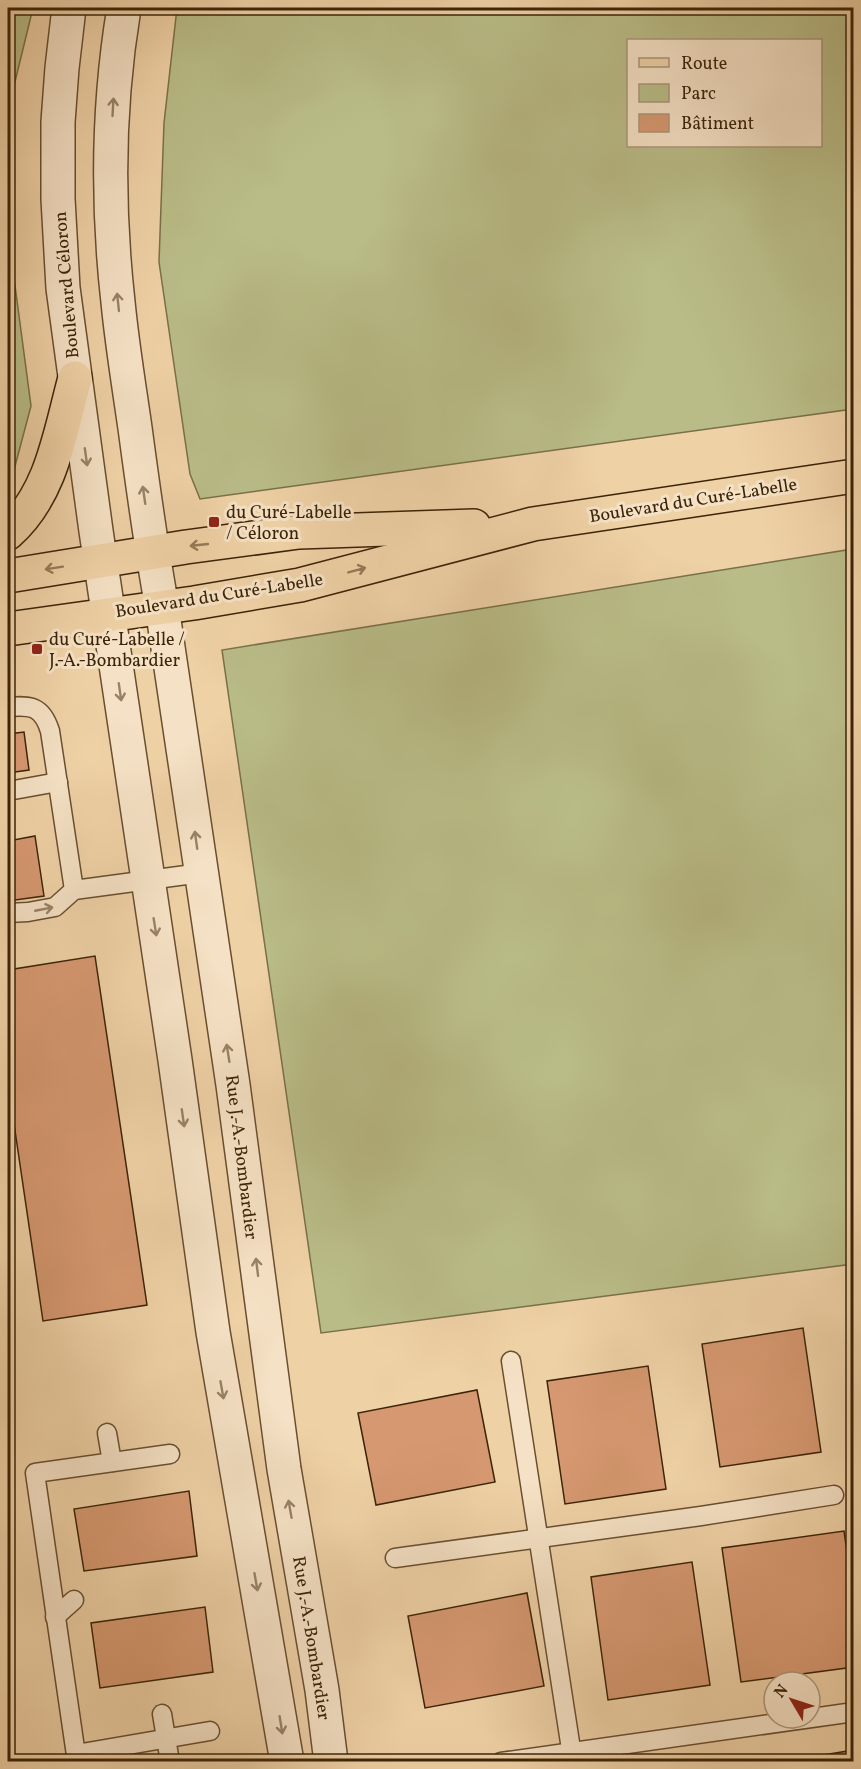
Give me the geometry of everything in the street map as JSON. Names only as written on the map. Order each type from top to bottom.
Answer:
[{"type":"main road","points":[[8,533],[26,515],[45,483],[54,459],[75,378]]},
{"type":"main road","name":"Boulevard du Curé-Labelle","points":[[8,629],[300,585],[533,524],[854,476]]},
{"type":"main road","name":"Boulevard du Curé-Labelle","points":[[8,576],[186,547],[299,532],[533,524]]},
{"type":"street","name":"Boulevard Céloron","points":[[69,8],[62,68],[57,171],[61,271],[101,560]]},
{"type":"street","points":[[124,8],[117,58],[112,125],[111,183],[114,245],[117,300],[152,553]]},
{"type":"street","name":"Rue J.-A.-Bombardier","points":[[152,553],[233,1085],[284,1469],[322,1690],[331,1761]]},
{"type":"street","points":[[101,560],[220,1379],[286,1761]]},
{"type":"lane","points":[[8,706],[24,705],[37,709],[46,719],[50,731],[74,890]]},
{"type":"lane","points":[[8,791],[58,782]]},
{"type":"lane","points":[[8,913],[54,907],[74,890],[201,873]]},
{"type":"lane","points":[[511,1361],[572,1757]]},
{"type":"lane","points":[[107,1433],[112,1462]]},
{"type":"lane","points":[[170,1454],[35,1473],[76,1758],[165,1738],[210,1731]]},
{"type":"lane","points":[[395,1558],[834,1495]]},
{"type":"lane","points":[[56,1617],[74,1600]]},
{"type":"lane","points":[[501,1761],[572,1757],[854,1712]]},
{"type":"lane","points":[[162,1714],[170,1761]]},
{"type":"green space","points":[[8,8],[33,8],[11,98],[12,263],[31,406],[8,487]]},
{"type":"green space","points":[[177,8],[853,8],[853,409],[200,499],[190,474],[159,262],[164,123]]},
{"type":"green space","points":[[853,549],[853,1264],[321,1333],[222,650]]},
{"type":"building","points":[[24,732],[29,770],[8,773],[8,734]]},
{"type":"building","points":[[35,836],[44,896],[8,901],[8,841]]},
{"type":"building","points":[[95,956],[147,1305],[43,1321],[8,1083],[8,970]]},
{"type":"building","points":[[803,1328],[821,1452],[720,1467],[702,1344]]},
{"type":"building","points":[[648,1366],[666,1489],[565,1504],[547,1381]]},
{"type":"building","points":[[477,1390],[495,1482],[376,1505],[358,1413]]},
{"type":"building","points":[[189,1491],[197,1556],[84,1571],[74,1509]]},
{"type":"building","points":[[844,1531],[854,1602],[854,1667],[822,1671],[762,1670],[762,1679],[741,1682],[722,1548]]},
{"type":"building","points":[[692,1562],[710,1685],[608,1700],[591,1577]]},
{"type":"building","points":[[527,1593],[544,1686],[425,1708],[408,1616]]},
{"type":"building","points":[[205,1607],[213,1672],[100,1688],[91,1623]]},
{"type":"building","points":[[854,1750],[854,1762],[781,1762]]},
{"type":"place","name":"du Curé-Labelle / Céloron","points":[[214,522]]},
{"type":"place","name":"du Curé-Labelle / J.-A.-Bombardier","points":[[37,649]]}]
